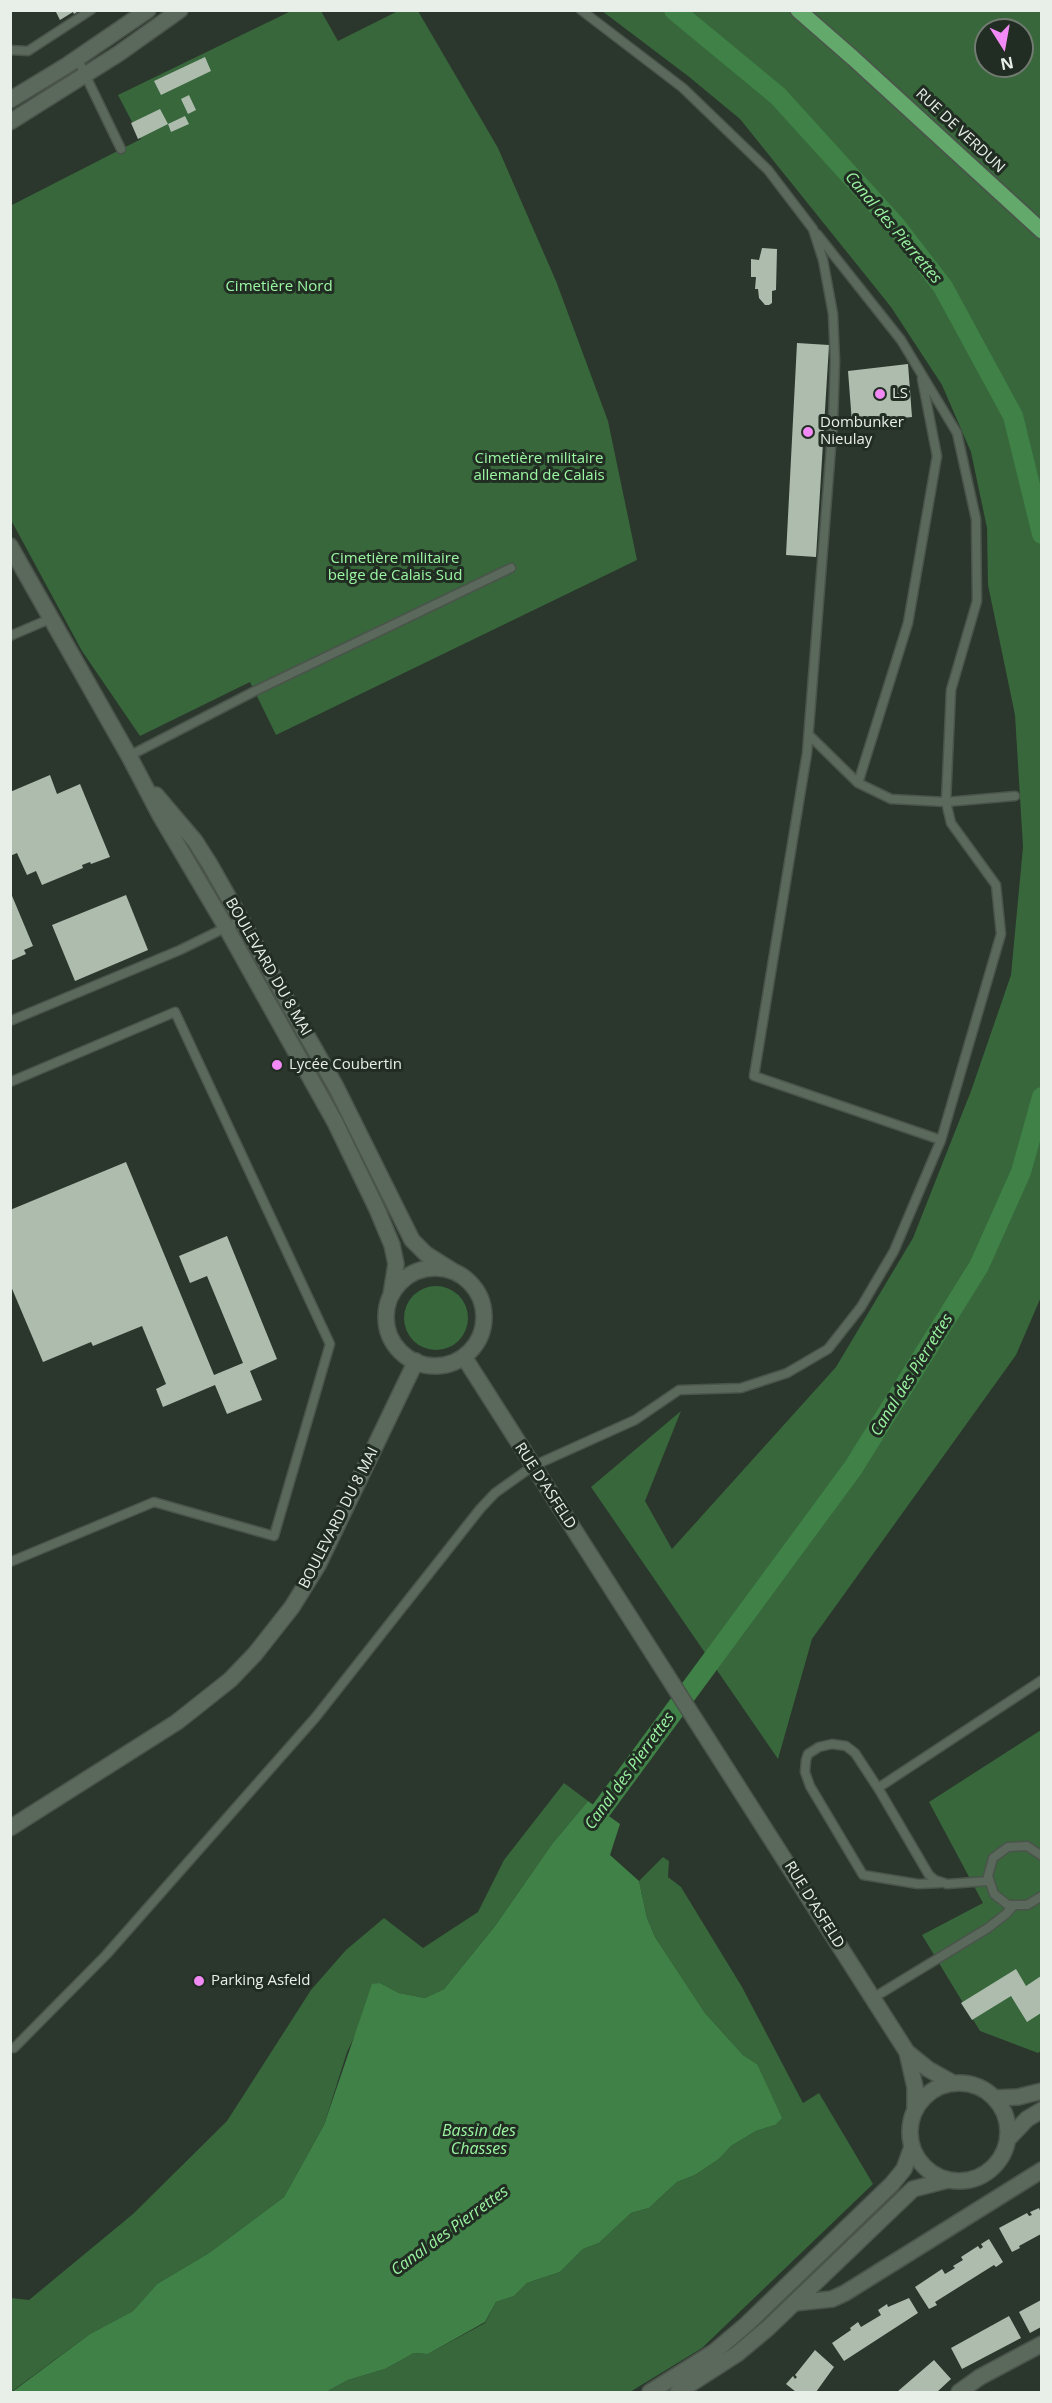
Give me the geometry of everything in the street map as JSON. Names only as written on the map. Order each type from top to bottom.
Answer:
[{"type":"main road","name":"RUE DE VERDUN","points":[[798,10],[854,58],[1041,231]]},
{"type":"main road","name":"RUE DE VERDUN","points":[[810,10],[854,58]]},
{"type":"street","points":[[10,100],[148,10]]},
{"type":"street","points":[[10,122],[180,10]]},
{"type":"street","name":"BOULEVARD DU 8 MAI","points":[[10,546],[129,756],[161,818],[226,927],[323,1101],[377,1209],[394,1254],[394,1282],[391,1295]]},
{"type":"street","name":"BOULEVARD DU 8 MAI","points":[[129,756],[201,850],[242,920],[336,1087],[406,1231],[419,1248],[453,1271]]},
{"type":"street","points":[[441,1268],[453,1271],[474,1287],[481,1298],[484,1311],[480,1337],[464,1357],[440,1365],[428,1365],[416,1361],[399,1350],[389,1333],[386,1314],[391,1295],[404,1279],[421,1270],[441,1268]]},
{"type":"street","name":"RUE D'ASFELD","points":[[464,1357],[907,2052],[928,2069],[953,2083]]},
{"type":"street","name":"BOULEVARD DU 8 MAI","points":[[10,1828],[177,1722],[230,1680],[255,1654],[291,1607],[318,1565],[416,1361]]},
{"type":"street","name":"RUE D'ASFELD","points":[[907,2052],[915,2087],[915,2111]]},
{"type":"street","points":[[1008,2139],[1006,2114],[995,2098],[978,2086],[953,2083],[933,2090],[922,2099],[915,2111],[910,2133],[912,2147],[923,2166],[934,2175],[948,2180],[968,2181],[987,2173],[1001,2158],[1008,2139],[1027,2119],[1041,2110]]},
{"type":"street","points":[[995,2098],[1018,2097],[1041,2091]]},
{"type":"street","points":[[679,2388],[892,2184],[904,2169],[912,2147]]},
{"type":"street","points":[[794,2303],[832,2299],[845,2293],[1041,2170]]},
{"type":"street","points":[[650,2392],[679,2388],[747,2346],[913,2189],[948,2180]]},
{"type":"street","points":[[959,2392],[980,2377],[1041,2344]]},
{"type":"lane","points":[[10,43],[11,50],[28,51],[91,10]]},
{"type":"lane","points":[[14,2048],[99,1964],[315,1718],[480,1509],[501,1488],[532,1466],[635,1420],[679,1390],[741,1388],[787,1373],[828,1349],[861,1307],[894,1251],[941,1140],[1001,934],[996,885],[951,823],[946,802],[951,690],[977,601],[976,519],[957,433],[901,340],[768,170],[683,88],[581,10]]},
{"type":"lane","points":[[77,58],[121,149]]},
{"type":"lane","points":[[813,229],[823,260],[833,314],[835,361],[823,559],[809,735],[754,1076],[941,1140]]},
{"type":"lane","points":[[858,783],[908,623],[937,456],[921,373]]},
{"type":"lane","points":[[129,756],[511,568]]},
{"type":"lane","points":[[10,636],[51,618]]},
{"type":"lane","points":[[809,735],[858,783],[891,799],[946,802],[1015,796]]},
{"type":"lane","points":[[10,1021],[180,950],[242,920]]},
{"type":"lane","points":[[10,1082],[175,1012],[330,1344],[274,1536],[154,1502],[10,1562]]},
{"type":"lane","points":[[878,1788],[1041,1680]]},
{"type":"lane","points":[[940,1883],[929,1875],[878,1788],[855,1754],[846,1746],[832,1744],[819,1747],[808,1754],[805,1772],[810,1786],[863,1875],[918,1884],[988,1881]]},
{"type":"lane","points":[[1041,1856],[1027,1846],[1008,1847],[993,1858],[988,1871],[988,1881],[997,1897],[1013,1906],[1027,1905],[1041,1896]]},
{"type":"lane","points":[[873,1998],[988,1928],[1013,1906]]},
{"type":"green space","name":"Cimetière Nord","points":[[291,11],[321,11],[338,41],[398,11],[418,11],[498,148],[556,281],[608,421],[637,560],[276,735],[250,682],[140,736],[82,651],[11,520],[10,206],[141,139],[118,95]]},
{"type":"green space","points":[[602,11],[1041,11],[1041,1297],[1016,1355],[812,1639],[778,1759],[591,1487],[681,1411],[645,1501],[672,1549],[836,1367],[913,1238],[971,1091],[1011,975],[1023,847],[1015,715],[988,585],[987,528],[971,452],[942,385],[891,307],[740,119],[688,76]]},
{"type":"green space","points":[[436,1286],[448,1288],[459,1295],[466,1306],[468,1318],[466,1330],[459,1341],[448,1348],[436,1350],[424,1348],[413,1341],[406,1330],[404,1318],[406,1306],[413,1295],[424,1288]]},
{"type":"green space","points":[[1041,1730],[1041,2051],[1038,2053],[980,2031],[922,1935],[983,1903],[929,1802]]},
{"type":"green space","points":[[564,1783],[588,1801],[552,1844],[495,1926],[444,1989],[425,1998],[399,1993],[380,1983],[347,2052],[324,2125],[284,2197],[209,2253],[157,2284],[133,2311],[90,2334],[11,2392],[11,2298],[29,2300],[133,2214],[227,2121],[311,1990],[346,1950],[384,1918],[423,1948],[478,1912],[504,1860]]},
{"type":"green space","points":[[663,1857],[669,1861],[668,1877],[681,1887],[742,1987],[803,2103],[819,2093],[873,2184],[702,2348],[630,2392],[326,2392],[348,2380],[385,2369],[414,2353],[428,2354],[485,2323],[496,2302],[514,2296],[527,2283],[560,2272],[583,2249],[599,2243],[631,2213],[649,2208],[677,2182],[695,2175],[719,2159],[731,2146],[756,2131],[775,2125],[757,2064],[743,2055],[705,2013],[655,1937],[647,1918],[639,1881]]},
{"type":"water","name":"Bassin des Chasses","points":[[588,1801],[620,1824],[610,1855],[639,1881],[647,1918],[655,1937],[705,2013],[743,2055],[757,2064],[782,2118],[775,2125],[756,2131],[731,2146],[719,2159],[695,2175],[677,2182],[649,2208],[631,2213],[599,2243],[583,2249],[560,2272],[527,2283],[514,2296],[496,2302],[485,2322],[428,2354],[414,2353],[385,2369],[348,2380],[326,2392],[12,2392],[90,2334],[133,2311],[157,2284],[209,2253],[284,2197],[324,2125],[372,1984],[380,1983],[399,1993],[425,1998],[444,1989],[495,1926],[552,1844]]},
{"type":"building","points":[[55,10],[80,10],[60,20]]},
{"type":"building","points":[[205,57],[211,71],[161,95],[154,81]]},
{"type":"building","points":[[189,95],[196,110],[188,114],[181,99]]},
{"type":"building","points":[[160,109],[168,124],[138,139],[131,123]]},
{"type":"building","points":[[185,116],[189,124],[171,132],[168,124]]},
{"type":"building","points":[[762,248],[777,249],[776,290],[772,291],[772,303],[769,305],[765,305],[759,298],[758,289],[755,289],[756,277],[751,277],[751,259],[759,260]]},
{"type":"building","name":"Dombunker Nieulay","points":[[797,343],[829,345],[816,557],[786,555]]},
{"type":"building","name":"LS","points":[[908,364],[912,417],[852,423],[848,371]]},
{"type":"building","points":[[50,775],[57,794],[80,784],[110,857],[82,865],[83,868],[42,885],[36,871],[27,875],[17,853],[10,856],[10,792]]},
{"type":"building","points":[[10,891],[33,946],[24,950],[26,954],[10,961]]},
{"type":"building","points":[[126,895],[148,950],[75,981],[52,925]]},
{"type":"building","points":[[126,1162],[214,1375],[243,1363],[207,1276],[190,1283],[179,1256],[227,1236],[277,1359],[250,1371],[262,1400],[227,1414],[215,1385],[163,1407],[156,1389],[166,1384],[142,1326],[93,1346],[91,1342],[43,1362],[10,1284],[10,1210]]},
{"type":"building","points":[[1016,1969],[1026,1986],[1041,1976],[1041,2013],[1027,2022],[1011,1996],[972,2020],[961,2003]]},
{"type":"building","points":[[1039,2208],[1041,2234],[1012,2252],[999,2228],[1027,2213],[1029,2216],[1032,2215],[1030,2212]]},
{"type":"building","points":[[989,2239],[1003,2262],[996,2267],[994,2265],[935,2302],[937,2305],[929,2309],[915,2287],[942,2269],[945,2274],[955,2268],[953,2266],[963,2260],[961,2257],[978,2246],[980,2249],[983,2247],[981,2244]]},
{"type":"building","points":[[909,2298],[918,2313],[844,2361],[832,2343],[851,2330],[850,2328],[858,2322],[861,2327],[881,2315],[878,2310],[887,2304],[888,2307]]},
{"type":"building","points":[[1041,2300],[1041,2327],[1030,2333],[1019,2312]]},
{"type":"building","points":[[1009,2316],[1021,2338],[962,2369],[951,2348]]},
{"type":"building","points":[[815,2350],[834,2367],[816,2392],[796,2392],[786,2384],[793,2376],[795,2379],[797,2377],[795,2375]]},
{"type":"building","points":[[934,2360],[951,2379],[937,2392],[897,2392]]},
{"type":"waterway","name":"Canal des Pierrettes","points":[[674,10],[778,96],[896,226],[943,287],[1013,416],[1042,534]]},
{"type":"waterway","name":"Canal des Pierrettes","points":[[585,1832],[853,1468],[979,1266],[1021,1172],[1042,1097]]},
{"type":"place","name":"LS","points":[[880,394]]},
{"type":"place","name":"Dombunker Nieulay","points":[[808,432]]},
{"type":"place","name":"Lycée Coubertin","points":[[277,1065]]},
{"type":"place","name":"Parking Asfeld","points":[[199,1981]]},
{"type":"park label","name":"Cimetière militaire allemand de Calais","points":[[539,468]]},
{"type":"park label","name":"Cimetière militaire belge de Calais Sud","points":[[395,568]]}]
